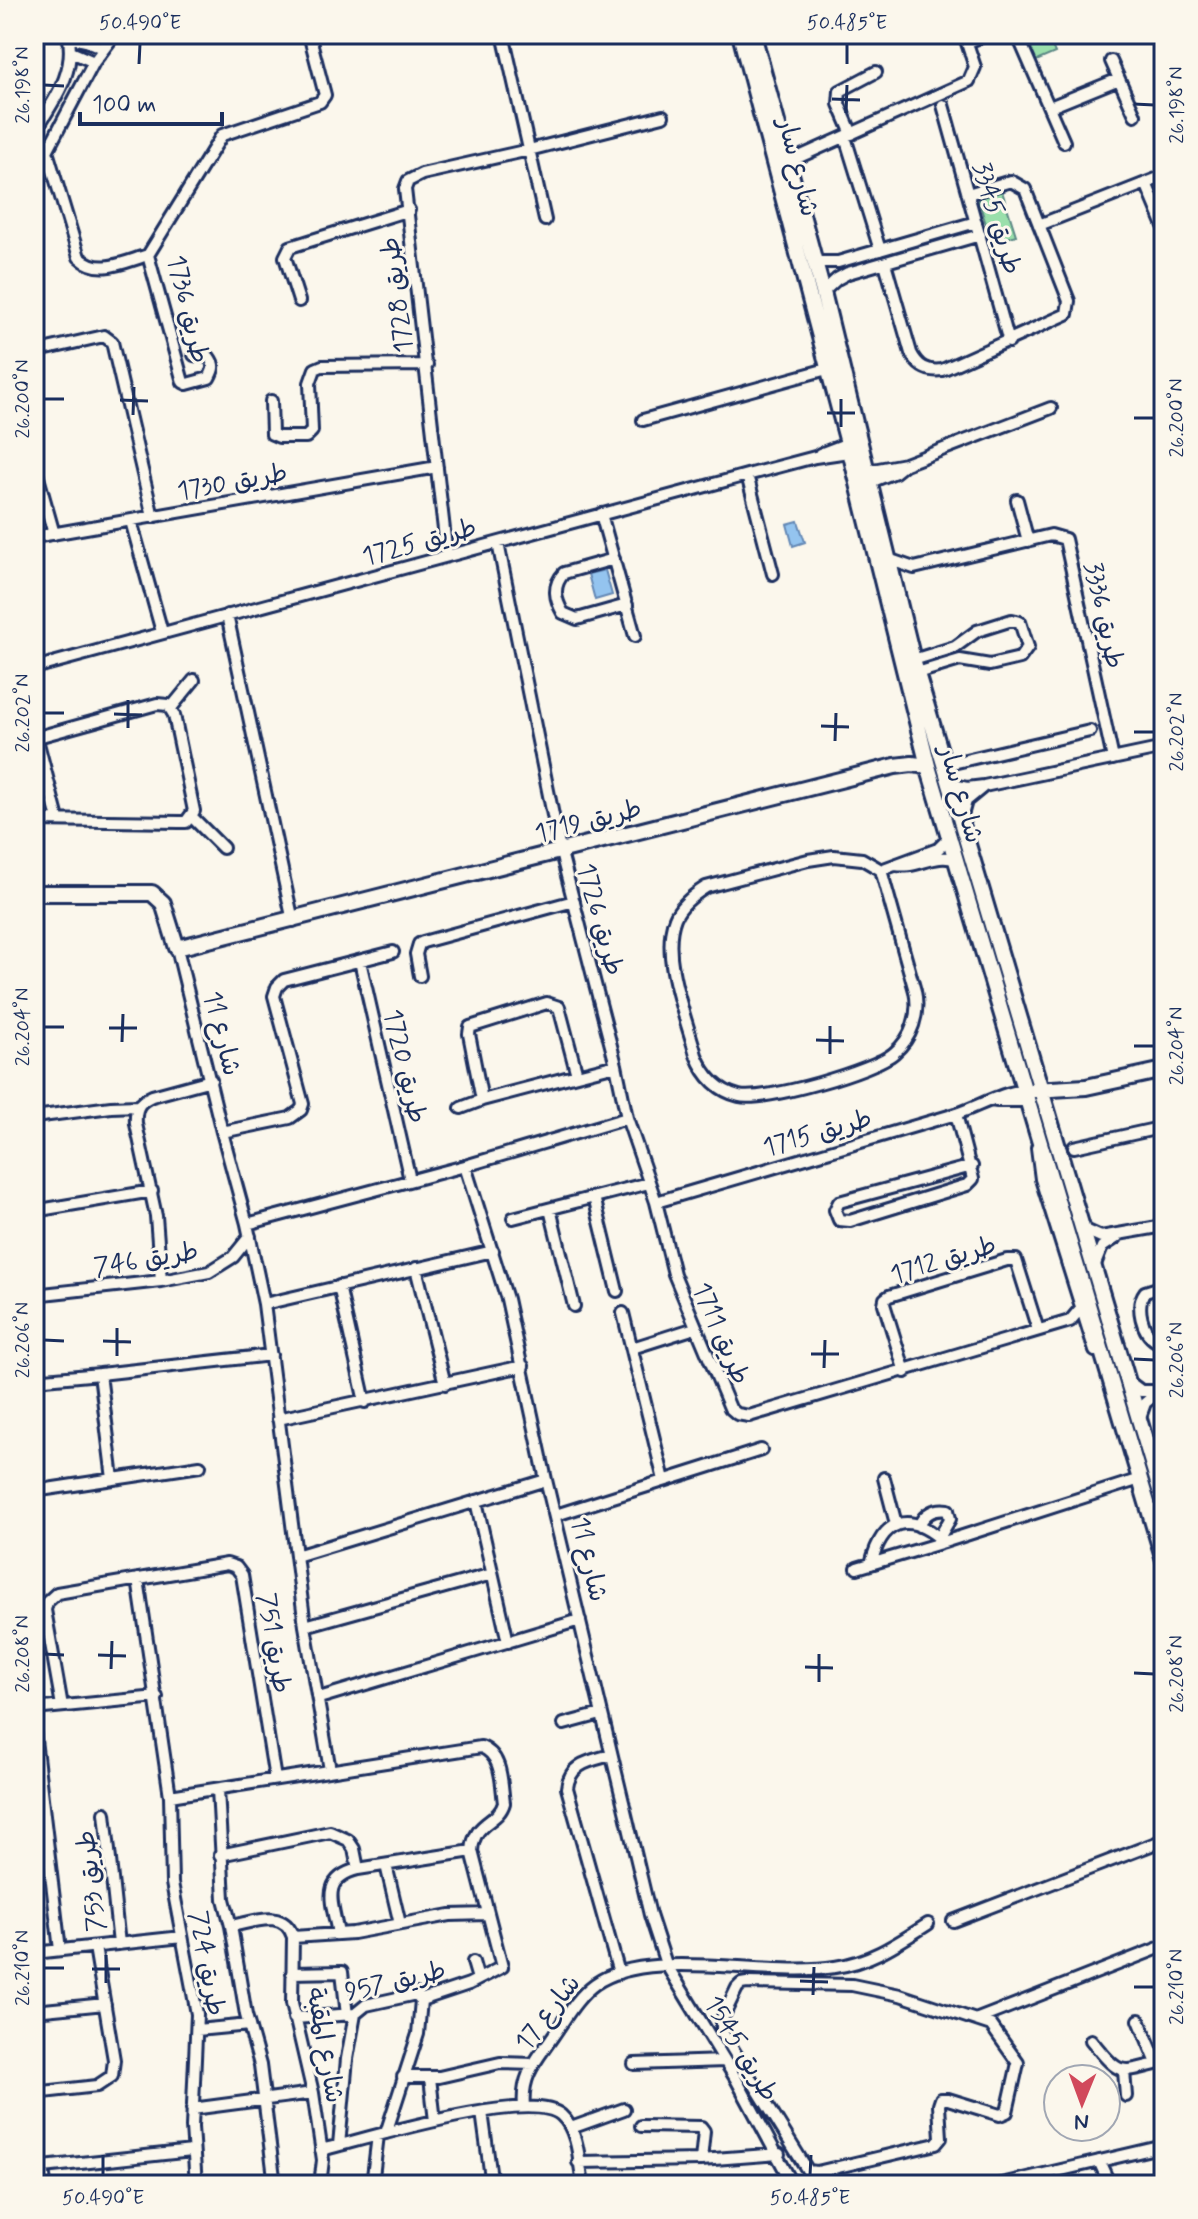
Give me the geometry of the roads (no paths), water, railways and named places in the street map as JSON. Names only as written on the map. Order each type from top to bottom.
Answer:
[{"type":"street","points":[[115,34],[94,62],[47,151],[79,257],[88,266],[100,268],[148,255]]},
{"type":"street","name":"طريق 1736","points":[[194,355],[209,357],[214,363],[213,371],[209,378],[187,384],[183,382],[148,255],[222,135],[320,102],[325,95],[309,34]]},
{"type":"street","points":[[503,34],[545,220]]},
{"type":"street","name":"شارع سار","points":[[740,34],[827,369],[869,476],[915,666],[1034,1096],[1037,1134],[1164,1560]]},
{"type":"street","name":"شارع سار","points":[[753,34],[823,292],[928,766],[1034,1096],[1081,1227],[1139,1423],[1160,1477],[1164,1503]]},
{"type":"street","points":[[788,162],[969,81],[975,67],[966,38],[989,34]]},
{"type":"street","points":[[1017,34],[1064,142]]},
{"type":"street","points":[[34,133],[66,80],[71,52],[68,36],[103,48]]},
{"type":"street","points":[[71,52],[94,62]]},
{"type":"street","points":[[1111,61],[1135,115]]},
{"type":"street","points":[[876,72],[840,91],[839,104],[911,353],[915,362],[933,371],[942,370],[1062,318],[1070,308],[1025,189],[1017,182],[1006,182],[968,194]]},
{"type":"street","points":[[1050,107],[1119,79]]},
{"type":"street","name":"طريق 3345","points":[[943,105],[1009,342]]},
{"type":"street","points":[[409,210],[405,189],[414,176],[663,116]]},
{"type":"street","points":[[1039,225],[1164,176]]},
{"type":"street","points":[[1146,183],[1164,226]]},
{"type":"street","name":"طريق 1728","points":[[299,301],[285,257],[290,247],[409,210],[447,556]]},
{"type":"street","points":[[814,262],[838,262],[976,222]]},
{"type":"street","points":[[823,292],[840,277],[980,235]]},
{"type":"street","points":[[34,352],[104,336],[112,342],[153,517]]},
{"type":"street","points":[[271,401],[272,434],[306,437],[312,431],[310,383],[315,369],[322,366],[427,365]]},
{"type":"street","points":[[643,420],[827,369]]},
{"type":"street","points":[[869,476],[895,472],[905,464],[1051,408]]},
{"type":"street","name":"طريق 1725","points":[[34,668],[855,446]]},
{"type":"street","points":[[34,463],[54,534]]},
{"type":"street","name":"طريق 1730","points":[[34,537],[437,467]]},
{"type":"street","points":[[747,475],[773,574]]},
{"type":"street","points":[[1017,500],[1028,541]]},
{"type":"street","points":[[601,514],[635,636]]},
{"type":"street","points":[[131,521],[162,632]]},
{"type":"street","name":"طريق 3336","points":[[914,568],[1056,535],[1067,544],[1113,759]]},
{"type":"street","name":"طريق 1726","points":[[498,543],[561,851],[627,1118]]},
{"type":"street","points":[[614,559],[564,573],[558,580],[557,597],[563,613],[577,619],[627,605]]},
{"type":"street","points":[[888,559],[914,568],[896,590]]},
{"type":"street","points":[[227,615],[293,921]]},
{"type":"street","points":[[1012,620],[1020,622],[1027,638],[1028,647],[1020,658],[990,665],[960,660],[915,666],[955,647],[977,631],[1012,620]]},
{"type":"street","points":[[171,708],[194,680]]},
{"type":"street","points":[[58,819],[35,734],[163,703],[171,708],[193,805],[192,817],[223,848]]},
{"type":"street","points":[[944,765],[1090,731]]},
{"type":"street","name":"طريق 1719","points":[[895,766],[910,756],[922,742]]},
{"type":"street","points":[[949,784],[963,788],[984,786],[1164,748]]},
{"type":"street","name":"طريق 1719","points":[[177,948],[895,766],[928,766]]},
{"type":"street","points":[[960,821],[966,801],[984,786]]},
{"type":"street","points":[[34,820],[180,822],[192,817]]},
{"type":"street","points":[[881,870],[938,849],[950,837]]},
{"type":"street","points":[[854,857],[881,870],[917,999],[914,1024],[901,1046],[892,1055],[864,1068],[768,1096],[744,1097],[712,1081],[696,1055],[670,959],[677,913],[706,887],[808,860],[854,857]]},
{"type":"street","points":[[896,865],[909,866],[941,857],[956,860]]},
{"type":"street","name":"شارع 11","points":[[34,893],[152,893],[163,903],[211,1080],[264,1304],[305,1626],[330,1770]]},
{"type":"street","points":[[420,976],[416,954],[419,944],[423,942],[574,901]]},
{"type":"street","points":[[222,1132],[290,1118],[301,1110],[303,1104],[274,996],[277,987],[284,980],[393,952]]},
{"type":"street","name":"طريق 1720","points":[[360,961],[410,1180]]},
{"type":"street","points":[[482,1100],[470,1027],[547,1003],[559,1007],[577,1075]]},
{"type":"street","points":[[461,1108],[616,1065]]},
{"type":"street","points":[[1034,1096],[1164,1070]]},
{"type":"street","points":[[161,1281],[159,1232],[136,1124],[137,1106],[143,1099],[211,1080]]},
{"type":"street","name":"طريق 1715","points":[[656,1202],[956,1114],[991,1102],[1008,1092],[1034,1096]]},
{"type":"street","points":[[34,1117],[137,1106]]},
{"type":"street","points":[[956,1114],[972,1166],[973,1179],[967,1185],[850,1221],[839,1220],[835,1210],[839,1202],[972,1166]]},
{"type":"street","points":[[247,1224],[465,1166],[627,1118]]},
{"type":"street","name":"طريق 1711","points":[[627,1118],[656,1202],[674,1274],[695,1328],[730,1408],[743,1416],[905,1372],[1070,1321]]},
{"type":"street","points":[[1074,1147],[1164,1127]]},
{"type":"street","points":[[1037,1134],[1041,1179],[1095,1352],[1105,1364]]},
{"type":"street","name":"شارع 11","points":[[465,1166],[493,1251],[523,1366],[546,1480],[636,1865],[666,1964]]},
{"type":"street","points":[[513,1218],[649,1183]]},
{"type":"street","points":[[34,1211],[152,1191]]},
{"type":"street","points":[[594,1197],[617,1291]]},
{"type":"street","points":[[550,1209],[574,1306]]},
{"type":"street","points":[[1081,1227],[1096,1236],[1119,1236],[1164,1226]]},
{"type":"street","name":"طريق 746","points":[[34,1295],[161,1281],[209,1272],[233,1257],[250,1236]]},
{"type":"street","points":[[1093,1268],[1102,1247],[1119,1236]]},
{"type":"street","points":[[264,1304],[493,1251]]},
{"type":"street","name":"طريق 1712","points":[[905,1372],[884,1304],[889,1296],[1007,1260],[1016,1260],[1038,1330]]},
{"type":"street","points":[[416,1268],[445,1384]]},
{"type":"street","points":[[339,1286],[365,1402]]},
{"type":"street","points":[[1164,1286],[1145,1292],[1139,1302],[1146,1333],[1156,1341],[1164,1341]]},
{"type":"street","points":[[1081,1308],[1070,1321],[1087,1328]]},
{"type":"street","points":[[623,1313],[664,1480]]},
{"type":"street","points":[[632,1348],[695,1328]]},
{"type":"street","points":[[34,1380],[271,1355]]},
{"type":"street","points":[[278,1419],[523,1366]]},
{"type":"street","points":[[100,1374],[113,1479]]},
{"type":"street","points":[[1126,1378],[1141,1391],[1160,1392]]},
{"type":"street","points":[[1139,1423],[1145,1403],[1160,1392]]},
{"type":"street","points":[[556,1515],[761,1450]]},
{"type":"street","points":[[34,1491],[200,1466]]},
{"type":"street","points":[[884,1478],[896,1524]]},
{"type":"street","points":[[857,1568],[1140,1479]]},
{"type":"street","points":[[296,1556],[546,1480]]},
{"type":"street","points":[[476,1501],[508,1642]]},
{"type":"street","points":[[919,1526],[929,1513],[948,1510],[950,1519],[942,1540]]},
{"type":"street","points":[[871,1564],[879,1538],[896,1524],[919,1526],[942,1540]]},
{"type":"street","name":"طريق 751","points":[[62,1706],[45,1610],[47,1602],[57,1593],[227,1564],[236,1567],[242,1575],[275,1779]]},
{"type":"street","points":[[305,1626],[492,1574]]},
{"type":"street","points":[[138,1579],[170,1796],[481,1747],[490,1750],[496,1757],[504,1803],[502,1810],[476,1833],[472,1851],[488,1914],[450,1915],[338,1934],[293,1937],[290,1927],[282,1920],[231,1926]]},
{"type":"street","points":[[319,1698],[580,1620]]},
{"type":"street","points":[[34,1709],[157,1697]]},
{"type":"street","points":[[564,1724],[601,1714]]},
{"type":"street","points":[[34,1731],[60,1950]]},
{"type":"street","points":[[611,1755],[578,1765],[568,1779],[567,1788],[619,1973]]},
{"type":"street","points":[[218,1789],[224,1899],[260,2065],[275,2185]]},
{"type":"street","name":"طريق 724","points":[[170,1796],[172,1883],[193,1983],[197,2030],[192,2109],[196,2185]]},
{"type":"street","name":"طريق 753","points":[[105,1813],[119,1944]]},
{"type":"street","points":[[220,1855],[330,1832],[348,1840],[354,1849],[358,1869]]},
{"type":"street","points":[[953,1921],[1164,1840]]},
{"type":"street","points":[[338,1934],[331,1888],[339,1875],[358,1869],[472,1851]]},
{"type":"street","points":[[386,1865],[400,1924]]},
{"type":"street","name":"طريق 957","points":[[294,2018],[351,2014],[366,2005],[416,1994],[421,2000],[501,1969],[502,1962],[488,1914]]},
{"type":"street","name":"شارع 17","points":[[524,2107],[523,2083],[534,2064],[586,1991],[602,1980],[619,1973],[666,1964],[771,1970],[835,1967],[875,1957],[928,1924]]},
{"type":"street","points":[[34,1953],[182,1937]]},
{"type":"street","name":"شارع المقبة","points":[[293,1937],[294,2018],[313,2093],[323,2168],[320,2185]]},
{"type":"street","points":[[978,2019],[991,2025],[1018,2063],[1007,2112],[1000,2115],[941,2099],[941,2138],[936,2144],[817,2172],[803,2167],[720,2025],[737,1988],[747,1983],[852,1985],[900,1995],[978,2019],[1164,1946]]},
{"type":"street","points":[[34,2093],[97,2086],[112,2076],[114,2060],[95,1947]]},
{"type":"street","points":[[473,1962],[478,1979]]},
{"type":"street","name":"طريق 1545","points":[[666,1964],[779,2154],[793,2185]]},
{"type":"street","points":[[292,1973],[342,1972],[351,2014],[339,2145]]},
{"type":"street","points":[[372,2185],[382,2134],[418,2034],[421,2000]]},
{"type":"street","points":[[34,2011],[105,2004]]},
{"type":"street","points":[[1091,2040],[1113,2066],[1124,2071],[1160,2063],[1139,2020]]},
{"type":"street","points":[[197,2030],[249,2025]]},
{"type":"street","points":[[634,2064],[725,2061]]},
{"type":"street","points":[[403,2077],[430,2078],[500,2063],[534,2064]]},
{"type":"street","points":[[1124,2071],[1126,2096]]},
{"type":"street","points":[[430,2078],[435,2121]]},
{"type":"street","points":[[192,2109],[313,2093]]},
{"type":"street","points":[[321,2150],[482,2112],[524,2107],[550,2108],[561,2115],[571,2128],[583,2185]]},
{"type":"street","points":[[571,2128],[624,2109]]},
{"type":"street","points":[[482,2112],[488,2184]]},
{"type":"street","points":[[641,2126],[701,2127],[704,2131],[701,2160]]},
{"type":"street","points":[[997,2185],[1031,2181],[1164,2146]]},
{"type":"street","points":[[45,2185],[39,2167],[192,2151]]},
{"type":"street","points":[[578,2162],[701,2160],[779,2154]]},
{"type":"street","points":[[1099,2161],[1110,2185]]},
{"type":"water","points":[[798,521],[805,542],[793,546],[787,524]]},
{"type":"water","points":[[605,570],[612,595],[595,600],[588,574]]}]
